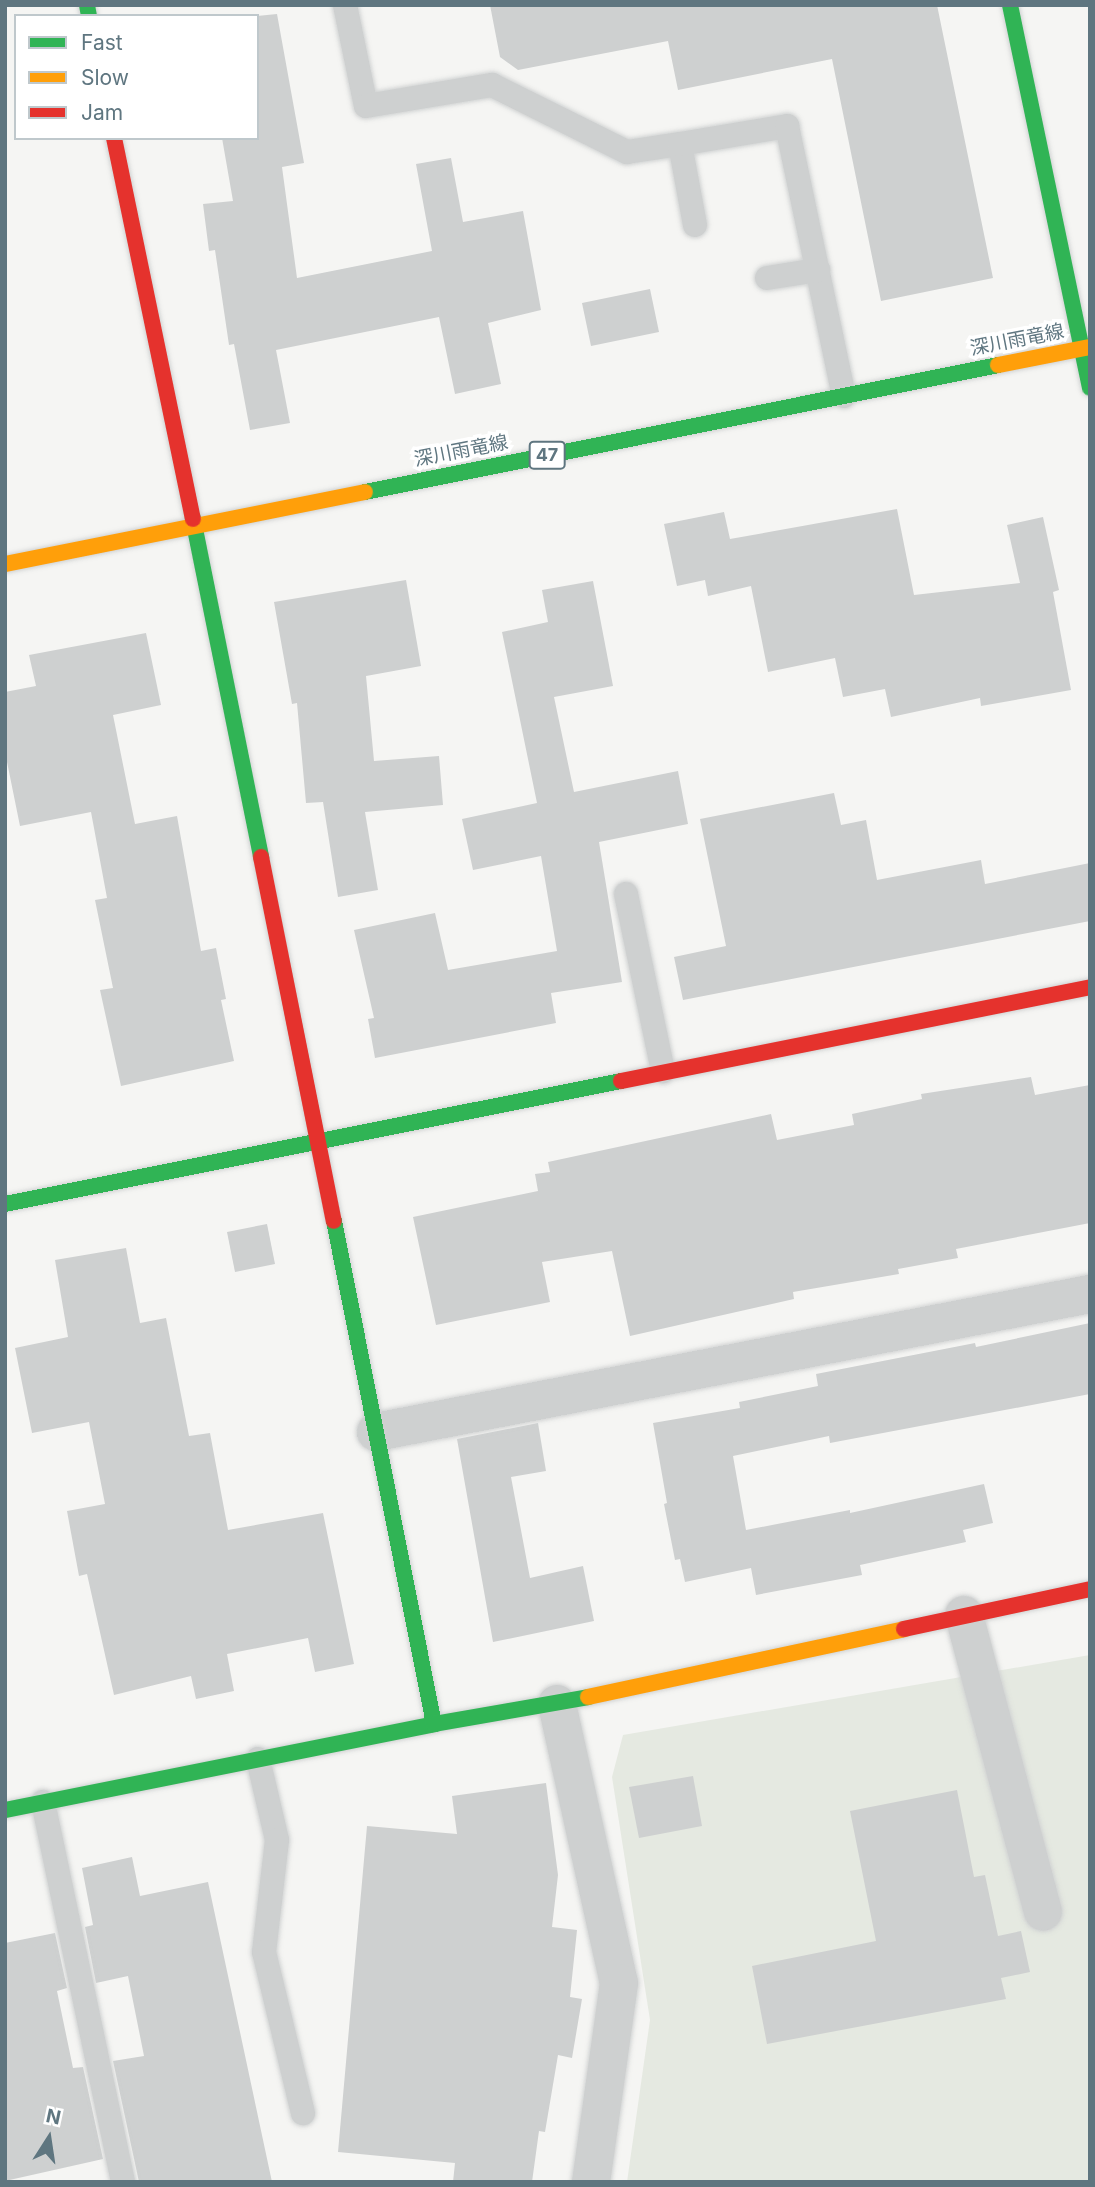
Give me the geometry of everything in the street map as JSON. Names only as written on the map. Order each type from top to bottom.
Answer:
[{"type":"street","points":[[1010,5],[1086,347],[1090,388]]},
{"type":"street","points":[[114,140],[434,1724]]},
{"type":"street","name":"深川雨竜線","points":[[5,564],[1086,347]]},
{"type":"street","points":[[5,1204],[317,1139],[1090,987]]},
{"type":"street","points":[[376,1432],[1090,1294]]},
{"type":"street","points":[[5,1810],[434,1724],[557,1704],[1090,1589]]},
{"type":"street","points":[[964,1615],[1043,1912]]},
{"type":"street","points":[[557,1704],[619,1983],[591,2182]]},
{"type":"lane","points":[[345,5],[366,106],[492,85],[627,152],[787,126],[844,396]]},
{"type":"lane","points":[[680,144],[695,225]]},
{"type":"lane","points":[[767,278],[818,270]]},
{"type":"lane","points":[[626,894],[663,1071]]},
{"type":"lane","points":[[258,1759],[277,1840],[264,1952],[303,2113]]},
{"type":"lane","points":[[43,1802],[122,2182]]},
{"type":"shaded area","points":[[1090,1655],[1090,2182],[627,2182],[650,2020],[612,1777],[623,1735]]},
{"type":"building","points":[[490,5],[937,5],[993,278],[881,301],[832,59],[678,90],[668,41],[518,70],[500,57]]},
{"type":"building","points":[[277,14],[304,163],[282,167],[297,278],[432,251],[416,164],[451,158],[463,222],[523,211],[541,310],[488,323],[501,384],[455,394],[439,317],[276,350],[290,423],[250,430],[234,344],[229,345],[215,250],[209,251],[203,204],[233,201],[222,140],[259,140],[259,16]]},
{"type":"building","points":[[650,289],[659,332],[591,346],[582,303]]},
{"type":"building","points":[[897,509],[914,595],[1020,583],[1007,525],[1043,517],[1059,590],[1053,592],[1071,690],[981,706],[980,698],[891,717],[885,689],[843,697],[835,658],[768,672],[751,586],[708,596],[705,580],[677,586],[664,524],[724,512],[730,539]]},
{"type":"building","points":[[406,580],[421,666],[366,676],[374,761],[439,756],[443,805],[365,812],[378,890],[338,897],[323,802],[306,803],[297,703],[292,704],[274,602]]},
{"type":"building","points":[[593,581],[613,686],[554,697],[574,792],[678,771],[688,824],[599,842],[622,982],[551,993],[556,1023],[375,1058],[368,1019],[374,1018],[354,930],[435,913],[448,970],[557,951],[541,856],[473,870],[462,819],[537,803],[502,632],[548,622],[542,590]]},
{"type":"building","points":[[146,633],[161,705],[113,715],[135,824],[177,816],[201,951],[216,948],[226,999],[221,1000],[234,1061],[121,1086],[100,990],[113,988],[95,900],[107,898],[91,812],[20,826],[5,752],[5,692],[36,686],[29,655]]},
{"type":"building","points":[[834,793],[841,825],[866,820],[877,880],[981,860],[985,884],[1090,863],[1090,921],[683,1000],[674,957],[726,946],[700,819]]},
{"type":"building","points":[[1031,1077],[1035,1095],[1090,1085],[1090,1223],[956,1249],[958,1258],[898,1269],[899,1274],[793,1292],[794,1299],[630,1336],[612,1251],[542,1262],[550,1302],[436,1325],[413,1217],[538,1191],[535,1174],[550,1172],[548,1162],[771,1114],[777,1140],[854,1125],[852,1114],[922,1099],[921,1094]]},
{"type":"building","points":[[267,1224],[275,1264],[235,1272],[227,1232]]},
{"type":"building","points":[[126,1248],[140,1323],[166,1318],[189,1436],[210,1433],[228,1530],[323,1513],[354,1664],[315,1672],[308,1638],[227,1654],[234,1691],[196,1699],[191,1676],[114,1695],[87,1574],[79,1576],[67,1511],[105,1504],[89,1422],[32,1433],[15,1348],[68,1337],[55,1260]]},
{"type":"building","points":[[1090,1323],[1090,1394],[830,1443],[829,1436],[733,1456],[746,1530],[850,1510],[850,1513],[984,1484],[993,1523],[963,1530],[966,1542],[860,1565],[862,1575],[756,1595],[751,1568],[685,1582],[680,1559],[675,1560],[653,1423],[740,1408],[739,1402],[818,1386],[816,1374],[975,1343],[976,1347]]},
{"type":"building","points":[[538,1423],[546,1471],[511,1477],[530,1578],[583,1566],[594,1621],[493,1642],[457,1439]]},
{"type":"building","points":[[693,1776],[702,1826],[639,1838],[629,1787]]},
{"type":"building","points":[[546,1783],[558,1875],[552,1927],[577,1930],[570,1997],[582,1999],[572,2058],[558,2055],[545,2132],[539,2131],[532,2182],[453,2182],[455,2163],[338,2152],[367,1826],[457,1834],[452,1796]]},
{"type":"building","points":[[957,1790],[974,1877],[985,1875],[998,1936],[1021,1931],[1030,1972],[1001,1978],[1006,1999],[767,2044],[752,1966],[876,1941],[850,1811]]},
{"type":"building","points":[[132,1857],[140,1896],[208,1882],[272,2182],[139,2182],[113,2061],[144,2056],[128,1976],[96,1983],[85,1927],[93,1925],[82,1868]]},
{"type":"building","points":[[55,1933],[67,1988],[57,1991],[73,2068],[83,2067],[103,2159],[5,2181],[5,1943]]},
{"type":"traffic: fast","points":[[87,5],[89,14]]},
{"type":"traffic: fast","points":[[1010,5],[1090,388]]},
{"type":"traffic: fast","points":[[365,492],[998,365]]},
{"type":"traffic: fast","points":[[193,519],[261,857]]},
{"type":"traffic: fast","points":[[5,1204],[621,1081]]},
{"type":"traffic: fast","points":[[334,1221],[434,1724]]},
{"type":"traffic: fast","points":[[5,1810],[434,1724],[588,1697]]},
{"type":"traffic: slow","points":[[998,365],[1090,347]]},
{"type":"traffic: slow","points":[[5,564],[365,492]]},
{"type":"traffic: slow","points":[[588,1697],[904,1629]]},
{"type":"traffic: jam","points":[[114,140],[193,519]]},
{"type":"traffic: jam","points":[[261,857],[334,1221]]},
{"type":"traffic: jam","points":[[621,1081],[1090,987]]},
{"type":"traffic: jam","points":[[904,1629],[1090,1589]]}]
